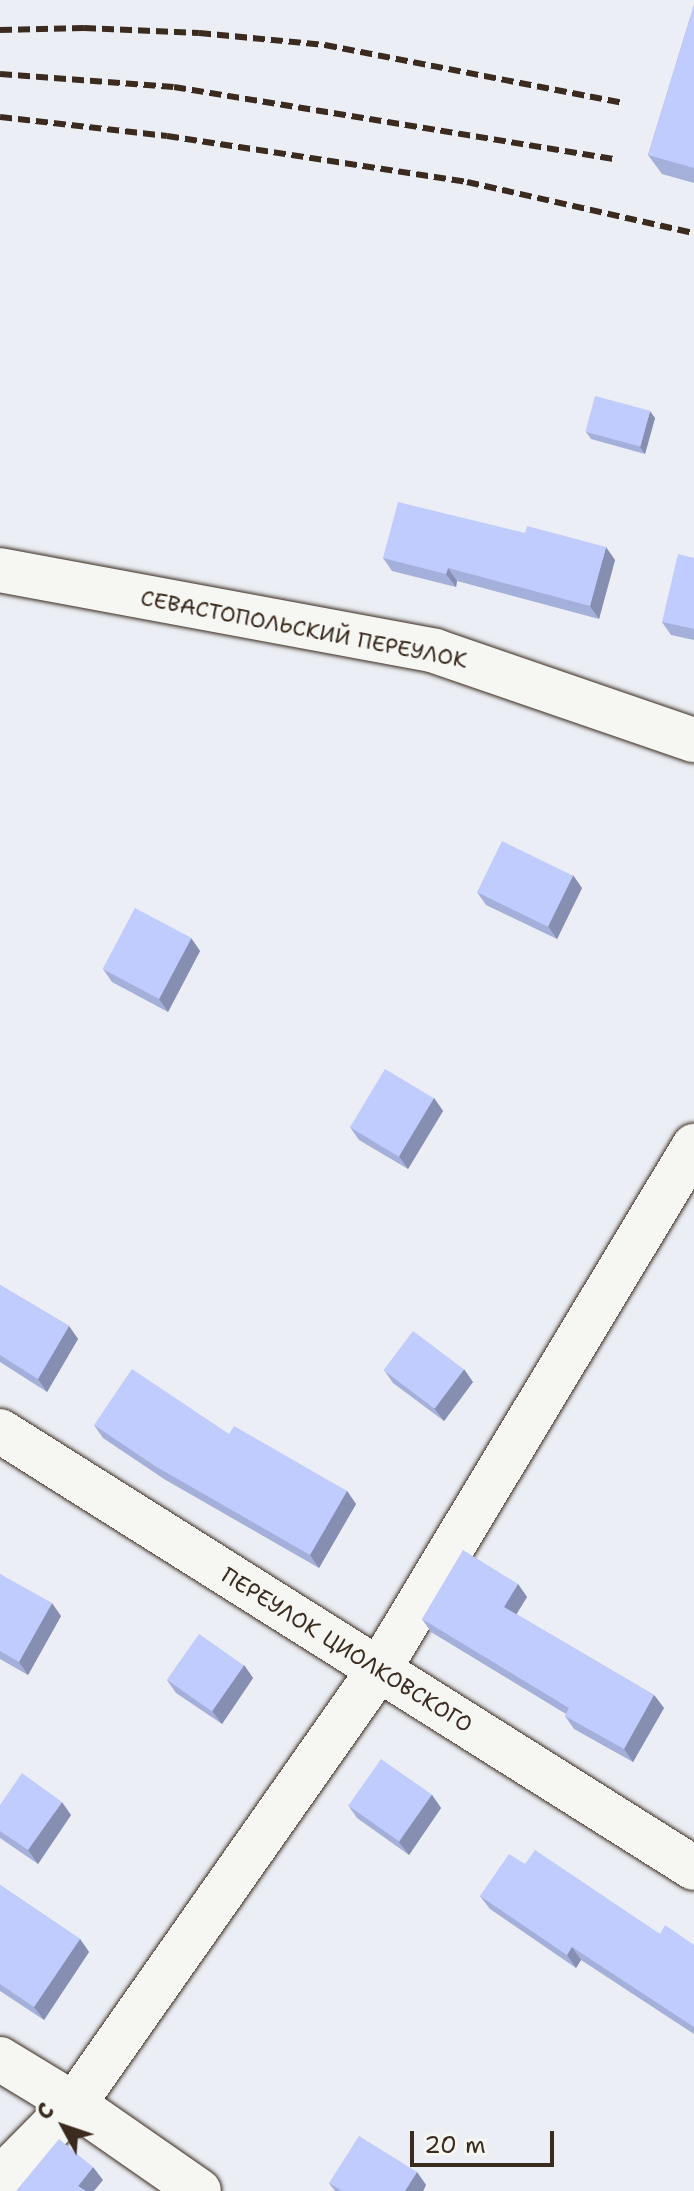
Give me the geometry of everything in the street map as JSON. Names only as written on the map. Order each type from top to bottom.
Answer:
[{"type":"street","name":"СЕВАСТОПОЛЬСКИЙ ПЕРЕУЛОК","points":[[0,570],[435,651],[694,740]]},
{"type":"street","points":[[0,2179],[74,2104],[378,1671],[694,1146]]},
{"type":"street","name":"ПЕРЕУЛОК ЦИОЛКОВСКОГО","points":[[0,1431],[694,1868]]},
{"type":"street","points":[[0,2059],[74,2104],[199,2191]]},
{"type":"building","points":[[694,5],[694,168],[648,155]]},
{"type":"building","points":[[595,396],[650,411],[640,446],[585,432]]},
{"type":"building","points":[[398,502],[525,533],[527,526],[606,547],[590,606],[448,568],[446,574],[383,558]]},
{"type":"building","points":[[678,554],[694,558],[694,629],[662,622]]},
{"type":"building","points":[[502,841],[573,876],[548,927],[477,892]]},
{"type":"building","points":[[135,908],[192,938],[159,999],[103,969]]},
{"type":"building","points":[[385,1069],[434,1098],[399,1157],[350,1127]]},
{"type":"building","points":[[0,1285],[69,1326],[38,1379],[0,1355]]},
{"type":"building","points":[[413,1331],[464,1370],[435,1409],[384,1370]]},
{"type":"building","points":[[132,1369],[229,1434],[234,1426],[347,1491],[310,1555],[155,1466],[94,1425]]},
{"type":"building","points":[[463,1550],[518,1584],[504,1607],[654,1695],[624,1749],[565,1716],[569,1708],[422,1619]]},
{"type":"building","points":[[0,1574],[52,1603],[19,1662],[0,1651]]},
{"type":"building","points":[[199,1634],[244,1666],[212,1711],[167,1680]]},
{"type":"building","points":[[381,1759],[432,1795],[399,1841],[348,1806]]},
{"type":"building","points":[[22,1773],[62,1802],[28,1850],[0,1831],[0,1805]]},
{"type":"building","points":[[535,1850],[660,1934],[665,1925],[694,1945],[694,2027],[572,1947],[567,1955],[480,1896],[509,1854],[525,1864]]},
{"type":"building","points":[[0,1885],[80,1939],[34,2007],[0,1984]]},
{"type":"building","points":[[359,2136],[417,2172],[405,2191],[342,2191],[329,2183]]},
{"type":"building","points":[[59,2139],[93,2167],[78,2186],[86,2191],[16,2191]]},
{"type":"railway","points":[[0,30],[84,28],[199,33],[325,45],[623,103]]},
{"type":"railway","points":[[0,74],[174,87],[615,159]]},
{"type":"railway","points":[[0,117],[167,136],[467,182],[694,233]]}]
